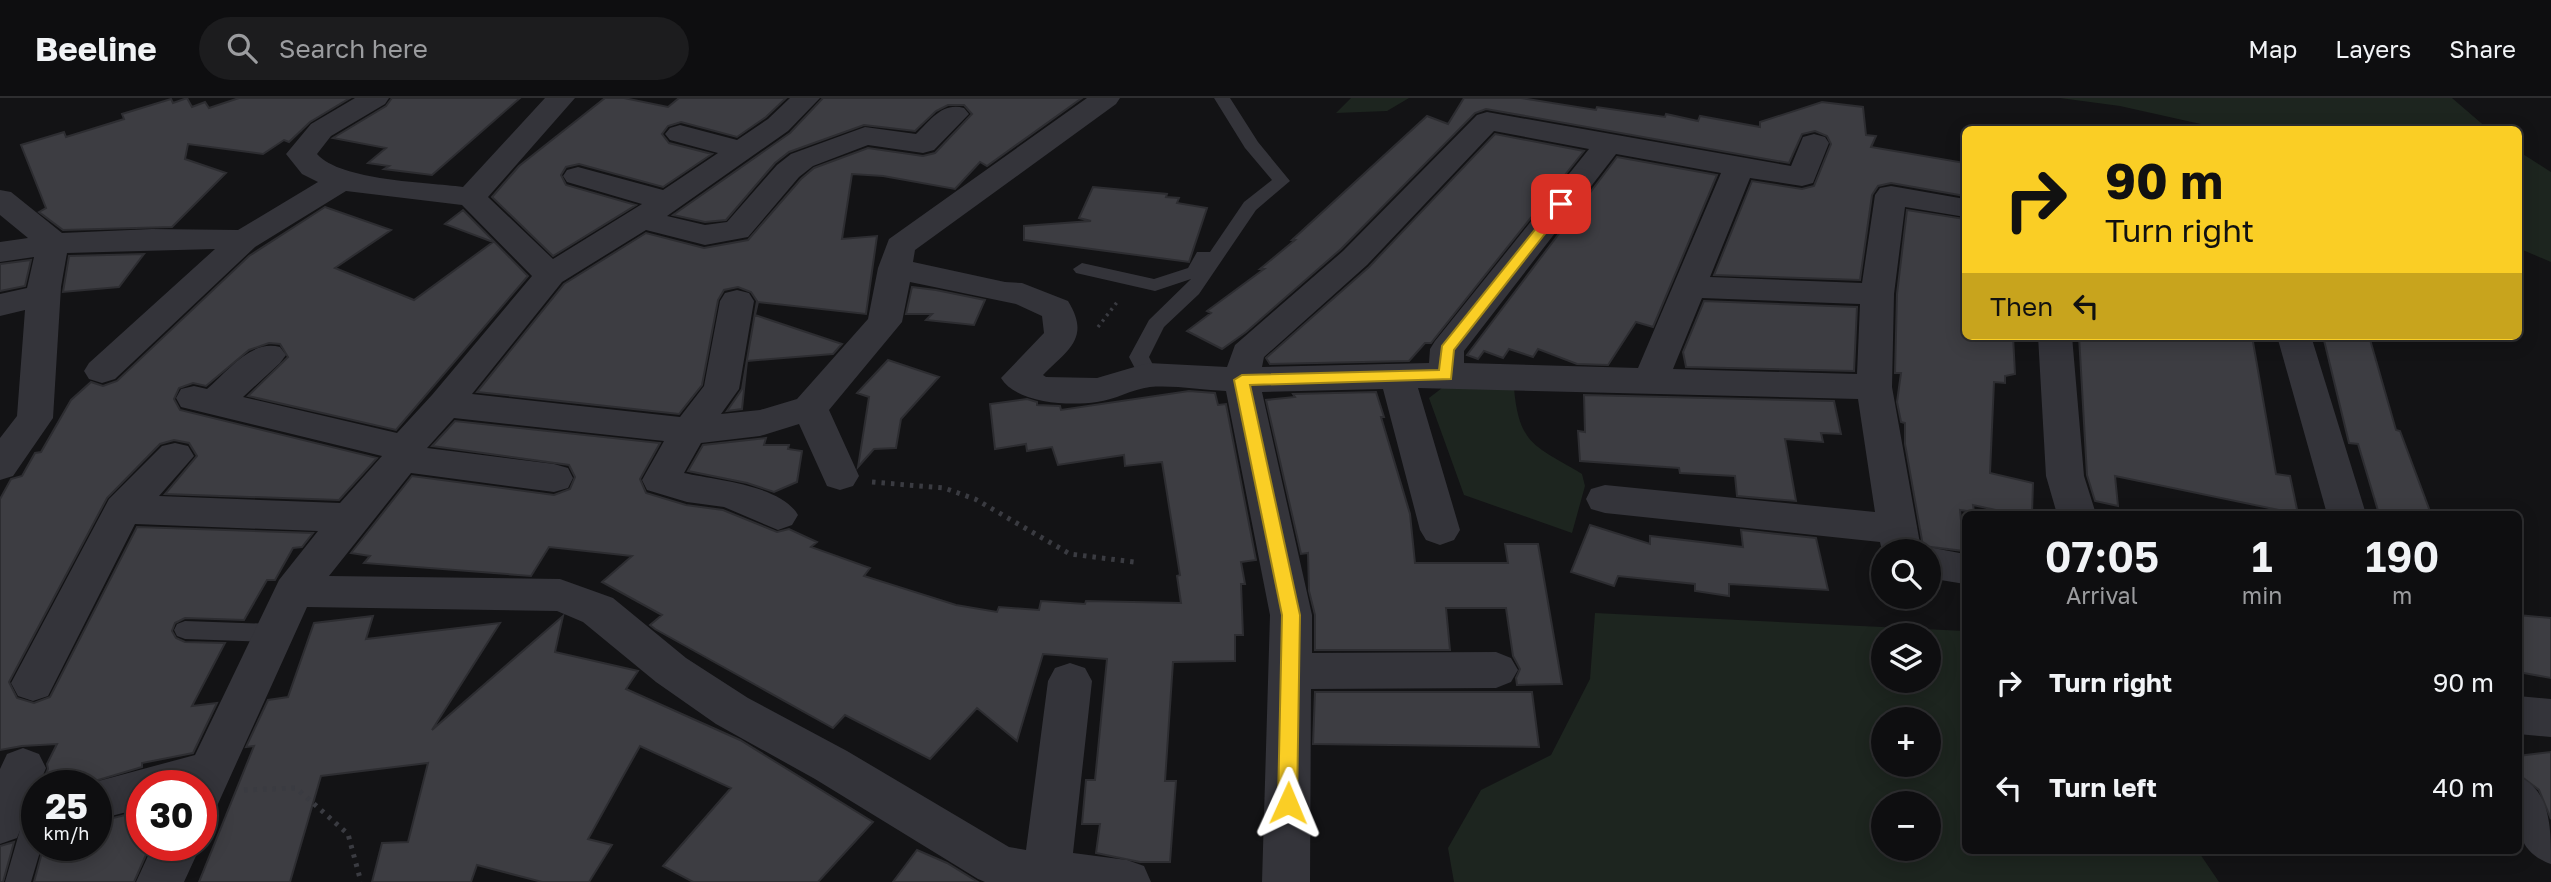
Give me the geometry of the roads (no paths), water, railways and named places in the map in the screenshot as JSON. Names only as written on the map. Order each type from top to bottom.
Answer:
[{"type":"street","points":[[375,98],[321,130],[301,154],[313,168],[341,181],[471,197],[550,275]]},
{"type":"street","points":[[471,197],[561,98]]},
{"type":"street","points":[[445,404],[689,431],[760,423],[810,408],[885,322],[900,246],[1106,98]]},
{"type":"street","points":[[211,770],[294,591],[350,518],[550,275],[654,210],[779,125],[802,99]]},
{"type":"street","points":[[578,176],[705,235],[737,230],[788,171],[802,160],[865,136],[923,144],[954,114]]},
{"type":"street","points":[[1286,882],[1291,615],[1242,380],[1247,353],[1355,258],[1487,121],[1802,177],[1814,143]]},
{"type":"street","points":[[680,134],[742,150]]},
{"type":"street","points":[[1446,375],[1447,349],[1610,142]]},
{"type":"street","points":[[1651,380],[1739,167]]},
{"type":"street","points":[[102,371],[244,240],[341,181]]},
{"type":"street","points":[[1899,539],[1874,387],[1877,294],[1891,195],[1962,207]]},
{"type":"street","points":[[0,199],[53,242]]},
{"type":"street","points":[[0,252],[53,242],[167,238],[244,240]]},
{"type":"street","points":[[0,466],[35,418],[43,295],[53,242]]},
{"type":"street","points":[[894,268],[1005,293],[1022,293],[1056,309],[1062,324],[1061,337],[1019,378],[1040,388],[1097,390],[1148,375],[1242,380],[1446,375],[1874,387]]},
{"type":"street","points":[[1690,287],[1877,294]]},
{"type":"street","points":[[0,305],[43,295]]},
{"type":"street","points":[[737,301],[721,389],[689,431],[661,480],[687,488],[730,494],[778,515]]},
{"type":"street","points":[[2055,340],[2065,476],[2076,511]]},
{"type":"street","points":[[2295,340],[2346,511]]},
{"type":"street","points":[[268,355],[204,400],[403,453],[554,478]]},
{"type":"street","points":[[1397,376],[1440,530]]},
{"type":"street","points":[[810,408],[840,476]]},
{"type":"street","points":[[33,683],[123,509],[175,456]]},
{"type":"street","points":[[1605,499],[1892,539]]},
{"type":"street","points":[[123,509],[350,518]]},
{"type":"street","points":[[1941,564],[1962,568]]},
{"type":"street","points":[[294,591],[560,595],[598,610],[671,670],[732,711],[831,765],[995,864],[1019,872],[1047,871],[1126,882]]},
{"type":"street","points":[[1290,671],[1496,670]]},
{"type":"street","points":[[1047,871],[1070,681]]},
{"type":"street","points":[[2522,715],[2551,718]]},
{"type":"street","points":[[0,823],[23,768]]},
{"type":"street","points":[[2522,802],[2551,843]]},
{"type":"street","points":[[0,823],[21,818]]},
{"type":"street","points":[[160,882],[170,861]]},
{"type":"lane","points":[[1148,375],[1139,357],[1156,324],[1193,290],[1225,239],[1250,206],[1282,181],[1251,145],[1222,98]]},
{"type":"lane","points":[[1082,269],[1155,285],[1195,272],[1209,244],[1225,239]]},
{"type":"lane","points":[[185,630],[274,633]]},
{"type":"lane","points":[[18,882],[24,861]]}]
